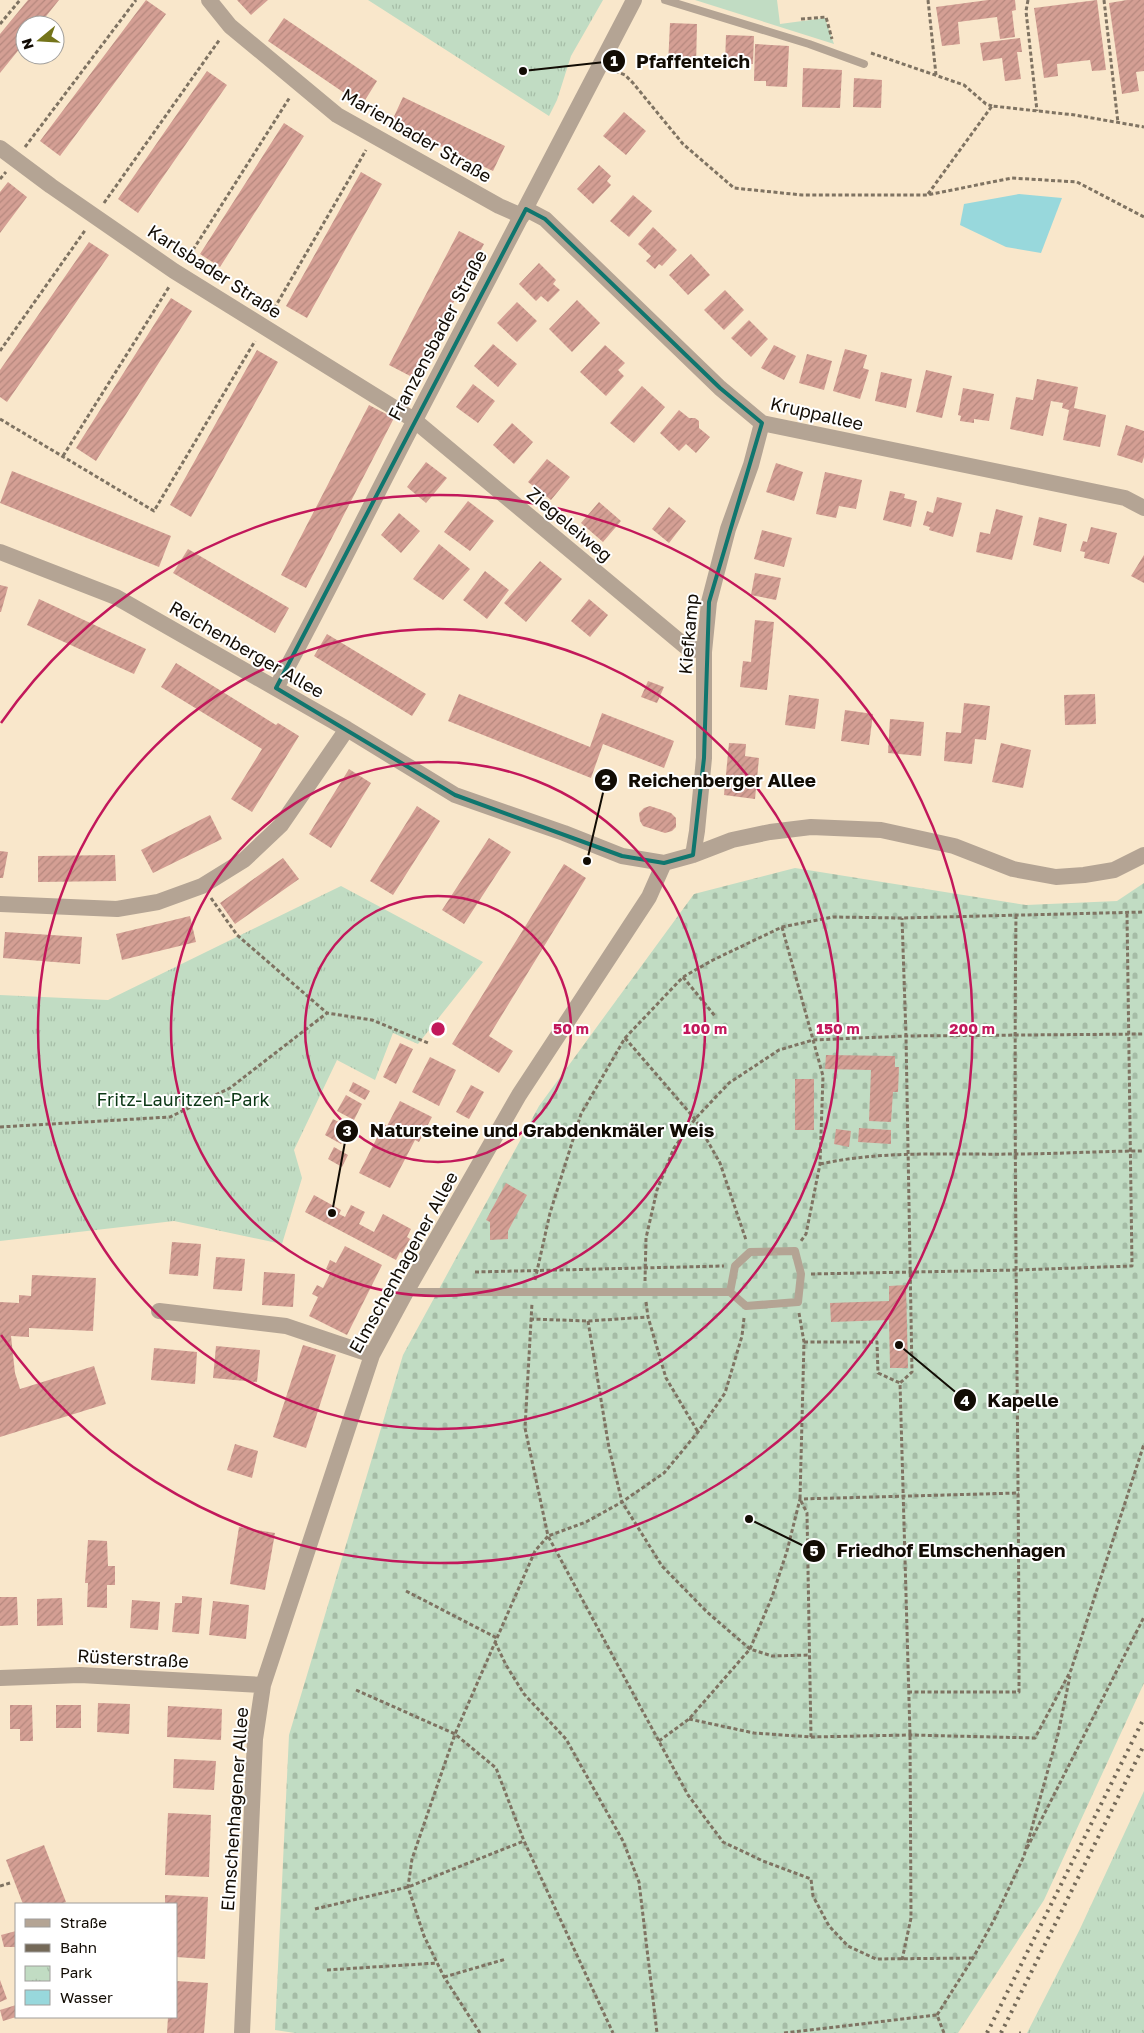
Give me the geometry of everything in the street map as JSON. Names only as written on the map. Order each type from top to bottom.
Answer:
[{"type":"street","name":"Marienbader Straße","points":[[209,0],[230,26],[337,116],[491,201],[524,213]]},
{"type":"street","name":"Franzensbader Straße","points":[[276,688],[634,0]]},
{"type":"street","name":"Karlsbader Straße","points":[[0,148],[174,271],[414,420]]},
{"type":"street","name":"Kruppallee","points":[[524,213],[545,219],[720,388],[762,423],[1125,498],[1144,508]]},
{"type":"street","name":"Ziegeleiweg","points":[[414,420],[686,646],[704,652]]},
{"type":"street","name":"Kiefkamp","points":[[693,856],[704,758],[704,652],[709,602],[728,529],[751,465],[762,423]]},
{"type":"street","name":"Reichenberger Allee","points":[[0,552],[116,597],[347,729],[454,796],[564,833],[622,856],[664,863]]},
{"type":"street","points":[[0,904],[116,910],[158,902],[202,886],[244,860],[281,824],[347,729]]},
{"type":"street","points":[[664,863],[693,856],[732,840],[770,832],[811,827],[890,832],[954,846],[1013,869],[1056,877],[1114,870],[1144,855]]},
{"type":"street","name":"Elmschenhagener Allee","points":[[242,2033],[255,1739],[263,1685],[372,1356],[406,1292],[519,1095],[649,897],[664,863]]},
{"type":"street","points":[[159,1311],[286,1326],[372,1356]]},
{"type":"street","name":"Rüsterstraße","points":[[0,1678],[80,1675],[263,1685]]},
{"type":"lane","points":[[665,0],[809,44],[864,64]]},
{"type":"lane","points":[[406,1292],[730,1292],[746,1306],[798,1302],[801,1274],[795,1251],[750,1252],[735,1266],[730,1292]]},
{"type":"path","points":[[0,24],[20,0]]},
{"type":"path","points":[[0,179],[136,0]]},
{"type":"path","points":[[928,0],[936,75]]},
{"type":"path","points":[[1028,0],[1026,11],[1037,111]]},
{"type":"path","points":[[1104,0],[1118,123]]},
{"type":"path","points":[[801,18],[826,17],[832,39],[842,42]]},
{"type":"path","points":[[0,351],[230,26]]},
{"type":"path","points":[[870,52],[964,85],[986,104],[992,106],[1075,115],[1144,127]]},
{"type":"path","points":[[601,64],[625,76],[633,83],[683,144],[734,188],[802,195],[927,195],[1012,178],[1077,182],[1144,217]]},
{"type":"path","points":[[927,195],[992,106]]},
{"type":"path","points":[[0,419],[154,511]]},
{"type":"path","points":[[202,886],[237,935],[327,1013],[372,1020],[428,1043]]},
{"type":"path","points":[[973,1958],[876,1959],[848,1946],[825,1918],[814,1896],[811,1878],[763,1861],[723,1842],[688,1795],[548,1536],[525,1428],[532,1293],[550,1213],[581,1114],[625,1038],[684,977],[713,960],[782,927],[833,917],[902,918],[1016,914],[1127,914],[1144,912]]},
{"type":"path","points":[[908,1692],[1019,1692],[1018,1270],[1014,1036],[1016,914]]},
{"type":"path","points":[[801,1274],[1132,1266],[1127,914]]},
{"type":"path","points":[[902,918],[912,1372],[900,1383],[910,1735],[911,1918],[902,1960]]},
{"type":"path","points":[[782,927],[823,1076],[820,1164],[806,1234],[795,1251]]},
{"type":"path","points":[[684,977],[715,1016]]},
{"type":"path","points":[[0,1127],[170,1117],[230,1088],[327,1013]]},
{"type":"path","points":[[698,1432],[666,1378],[648,1317],[645,1293],[646,1238],[657,1190],[674,1148],[695,1120],[729,1083],[778,1050],[813,1040],[906,1036],[1144,1034]]},
{"type":"path","points":[[625,1038],[695,1120],[720,1164],[750,1252]]},
{"type":"path","points":[[820,1164],[907,1154],[1144,1151]]},
{"type":"path","points":[[475,1272],[735,1266]]},
{"type":"path","points":[[659,1741],[689,1719],[750,1649],[781,1569],[800,1499],[804,1342],[798,1302]]},
{"type":"path","points":[[480,2033],[437,1963],[424,1936],[408,1887],[412,1859],[455,1734],[535,1551],[548,1536],[586,1522],[622,1502],[664,1472],[698,1432],[725,1393],[742,1336],[746,1306]]},
{"type":"path","points":[[530,1319],[588,1321],[648,1317]]},
{"type":"path","points":[[588,1321],[610,1448],[622,1502],[662,1566],[707,1612],[750,1649],[772,1656],[809,1654]]},
{"type":"path","points":[[804,1342],[877,1342],[878,1373],[900,1383]]},
{"type":"path","points":[[1024,1856],[1058,1734],[1071,1670],[1144,1444]]},
{"type":"path","points":[[800,1499],[1019,1493]]},
{"type":"path","points":[[800,1499],[807,1513],[811,1737]]},
{"type":"path","points":[[406,1591],[498,1638]]},
{"type":"path","points":[[937,2015],[973,1958],[994,1920],[1024,1856],[1144,1617]]},
{"type":"path","points":[[496,1642],[506,1665],[524,1694],[566,1739],[623,1841],[639,1882],[657,2033]]},
{"type":"path","points":[[689,1719],[754,1733],[811,1737],[910,1735],[1035,1738],[1071,1670]]},
{"type":"path","points":[[356,1690],[455,1734],[496,1768],[524,1841],[613,2033]]},
{"type":"path","points":[[315,1908],[408,1887],[524,1841]]},
{"type":"path","points":[[0,1886],[10,1882]]},
{"type":"path","points":[[444,1977],[506,1959]]},
{"type":"path","points":[[327,1970],[437,1963]]},
{"type":"path","points":[[784,2033],[937,2015]]},
{"type":"path","points":[[937,2015],[946,2033]]},
{"type":"highlighted area","points":[[526,209],[545,219],[720,388],[762,423],[709,602],[704,758],[693,855],[664,863],[622,856],[455,795],[276,688]]},
{"type":"green space","points":[[368,0],[603,0],[571,56],[557,100],[549,116]]},
{"type":"green space","points":[[695,0],[777,0],[780,24],[825,18],[834,44]]},
{"type":"green space","points":[[795,868],[1026,905],[1117,901],[1144,883],[1144,1683],[1044,1900],[958,2033],[295,2033],[275,2030],[289,1735],[403,1355],[539,1106],[694,894]]},
{"type":"green space","name":"Fritz-Lauritzen-Park","points":[[341,886],[483,962],[418,1044],[393,1033],[375,1080],[337,1060],[294,1150],[302,1178],[282,1244],[174,1221],[0,1241],[0,995],[108,1000]]},
{"type":"green space","points":[[1144,1791],[1144,2033],[1027,2033],[1079,1931]]},
{"type":"water","points":[[1019,194],[1062,198],[1041,253],[1006,247],[960,225],[964,204]]},
{"type":"building","points":[[28,0],[59,0],[47,15],[16,15]]},
{"type":"building","points":[[146,0],[166,14],[60,156],[40,141]]},
{"type":"building","points":[[237,0],[268,0],[251,15]]},
{"type":"building","points":[[988,0],[1015,0],[1016,10],[1012,11],[1015,37],[1000,39],[997,17],[958,22],[960,44],[942,46],[936,7]]},
{"type":"building","points":[[1097,0],[1106,70],[1092,71],[1090,60],[1057,64],[1058,76],[1044,78],[1034,8]]},
{"type":"building","points":[[1144,0],[1144,71],[1136,72],[1139,91],[1122,94],[1109,3]]},
{"type":"building","points":[[15,16],[15,54],[0,73],[0,34]]},
{"type":"building","points":[[284,18],[377,81],[362,105],[268,41]]},
{"type":"building","points":[[670,23],[697,24],[696,66],[668,65]]},
{"type":"building","points":[[726,35],[754,36],[753,64],[725,63]]},
{"type":"building","points":[[1020,38],[1022,52],[1017,52],[1021,79],[1005,81],[1002,58],[983,61],[980,43]]},
{"type":"building","points":[[755,44],[789,46],[787,87],[766,86],[766,81],[754,81]]},
{"type":"building","points":[[803,68],[842,70],[840,108],[802,107]]},
{"type":"building","points":[[207,71],[227,85],[138,213],[118,199]]},
{"type":"building","points":[[854,78],[882,80],[881,108],[853,107]]},
{"type":"building","points":[[403,97],[505,146],[493,171],[391,123]]},
{"type":"building","points":[[624,112],[646,131],[626,155],[603,136]]},
{"type":"building","points":[[284,123],[304,136],[220,267],[200,254]]},
{"type":"building","points":[[599,165],[611,176],[607,181],[611,185],[593,204],[577,189]]},
{"type":"building","points":[[361,172],[382,184],[307,318],[286,306]]},
{"type":"building","points":[[8,182],[27,197],[0,233],[0,192]]},
{"type":"building","points":[[633,195],[652,211],[629,237],[610,221]]},
{"type":"building","points":[[653,227],[677,250],[662,266],[659,264],[655,269],[646,261],[651,256],[638,244]]},
{"type":"building","points":[[459,231],[484,244],[414,378],[389,365]]},
{"type":"building","points":[[89,242],[109,255],[7,402],[0,397],[0,370]]},
{"type":"building","points":[[691,254],[710,275],[688,295],[669,275]]},
{"type":"building","points":[[539,263],[556,280],[553,284],[560,290],[548,302],[541,296],[536,301],[519,284]]},
{"type":"building","points":[[725,290],[744,310],[724,330],[704,310]]},
{"type":"building","points":[[171,298],[192,311],[96,461],[76,448]]},
{"type":"building","points":[[577,300],[600,323],[572,352],[549,329]]},
{"type":"building","points":[[517,302],[537,321],[517,342],[497,323]]},
{"type":"building","points":[[749,320],[768,339],[751,357],[731,338]]},
{"type":"building","points":[[493,344],[517,364],[498,387],[474,366]]},
{"type":"building","points":[[605,345],[625,363],[618,370],[624,376],[606,396],[580,372]]},
{"type":"building","points":[[774,345],[796,356],[784,380],[761,368]]},
{"type":"building","points":[[845,349],[867,355],[863,368],[869,370],[860,399],[833,391]]},
{"type":"building","points":[[257,350],[278,362],[191,517],[170,505]]},
{"type":"building","points":[[807,354],[832,361],[824,390],[799,383]]},
{"type":"building","points":[[926,370],[952,376],[942,418],[916,412]]},
{"type":"building","points":[[881,372],[912,379],[906,408],[875,401]]},
{"type":"building","points":[[1037,379],[1078,387],[1074,408],[1106,415],[1100,447],[1063,440],[1069,410],[1062,408],[1063,403],[1051,401],[1043,436],[1010,429],[1016,397],[1033,400]]},
{"type":"building","points":[[473,384],[495,401],[478,423],[456,407]]},
{"type":"building","points":[[642,386],[665,407],[634,443],[610,423]]},
{"type":"building","points":[[963,388],[994,394],[989,421],[974,419],[974,423],[960,421],[961,416],[958,415]]},
{"type":"building","points":[[369,405],[394,418],[306,588],[281,575]]},
{"type":"building","points":[[679,410],[689,418],[695,418],[699,421],[699,428],[710,437],[696,453],[686,444],[679,451],[660,433]]},
{"type":"building","points":[[512,423],[533,442],[514,464],[493,445]]},
{"type":"building","points":[[1126,425],[1144,431],[1144,457],[1142,463],[1117,455]]},
{"type":"building","points":[[547,459],[570,477],[551,500],[528,482]]},
{"type":"building","points":[[426,462],[447,478],[426,503],[407,487]]},
{"type":"building","points":[[776,463],[803,472],[794,501],[766,492]]},
{"type":"building","points":[[12,471],[171,536],[159,567],[0,503]]},
{"type":"building","points":[[825,472],[862,480],[856,509],[839,506],[836,518],[816,514]]},
{"type":"building","points":[[890,491],[905,494],[904,498],[917,501],[911,527],[883,520]]},
{"type":"building","points":[[937,497],[962,503],[953,537],[929,530],[930,527],[923,525],[927,511],[933,513]]},
{"type":"building","points":[[468,501],[494,521],[470,551],[444,532]]},
{"type":"building","points":[[599,502],[621,521],[603,542],[581,523]]},
{"type":"building","points":[[669,507],[686,521],[669,543],[652,529]]},
{"type":"building","points":[[996,509],[1023,516],[1012,560],[976,552],[980,532],[990,534]]},
{"type":"building","points":[[399,513],[420,531],[401,553],[381,535]]},
{"type":"building","points":[[1039,517],[1067,524],[1061,552],[1033,545]]},
{"type":"building","points":[[1091,527],[1117,533],[1109,564],[1084,558],[1085,552],[1080,551],[1083,541],[1087,542]]},
{"type":"building","points":[[762,530],[792,538],[784,567],[754,559]]},
{"type":"building","points":[[439,544],[470,569],[443,600],[413,579]]},
{"type":"building","points":[[188,549],[289,608],[275,633],[173,573]]},
{"type":"building","points":[[1144,555],[1144,583],[1131,576]]},
{"type":"building","points":[[540,561],[562,579],[526,622],[504,603]]},
{"type":"building","points":[[485,571],[509,590],[487,619],[463,600]]},
{"type":"building","points":[[755,573],[781,578],[776,600],[751,595]]},
{"type":"building","points":[[0,585],[8,587],[1,612],[0,612]]},
{"type":"building","points":[[39,599],[146,649],[134,674],[27,625]]},
{"type":"building","points":[[589,599],[608,615],[590,637],[571,621]]},
{"type":"building","points":[[755,620],[774,622],[767,690],[740,687],[743,661],[751,662]]},
{"type":"building","points":[[327,634],[426,694],[412,716],[314,656]]},
{"type":"building","points":[[176,663],[276,725],[278,723],[299,736],[252,812],[231,799],[262,749],[161,687]]},
{"type":"building","points":[[648,681],[664,687],[657,703],[641,697]]},
{"type":"building","points":[[459,694],[590,747],[602,713],[674,741],[664,768],[603,744],[591,778],[448,721]]},
{"type":"building","points":[[1095,694],[1096,724],[1065,725],[1064,695]]},
{"type":"building","points":[[789,695],[819,699],[815,729],[785,725]]},
{"type":"building","points":[[964,703],[990,706],[986,740],[975,739],[972,764],[944,761],[946,732],[961,733]]},
{"type":"building","points":[[845,710],[873,714],[869,745],[841,741]]},
{"type":"building","points":[[890,719],[924,722],[921,756],[888,753]]},
{"type":"building","points":[[729,743],[746,744],[745,756],[759,758],[755,799],[724,795]]},
{"type":"building","points":[[1001,743],[1031,750],[1023,788],[992,782]]},
{"type":"building","points":[[349,769],[371,783],[331,848],[309,834]]},
{"type":"building","points":[[417,806],[440,821],[393,895],[370,881]]},
{"type":"building","points":[[650,806],[671,813],[676,818],[676,827],[672,831],[665,833],[643,826],[639,813],[644,808]]},
{"type":"building","points":[[210,815],[222,839],[153,873],[141,850]]},
{"type":"building","points":[[489,838],[511,852],[464,924],[442,910]]},
{"type":"building","points":[[0,851],[8,852],[3,878],[0,878]]},
{"type":"building","points":[[115,855],[116,881],[38,882],[38,856]]},
{"type":"building","points":[[283,858],[299,879],[235,924],[220,903]]},
{"type":"building","points":[[564,864],[586,878],[489,1036],[513,1051],[499,1073],[452,1044]]},
{"type":"building","points":[[190,916],[196,942],[122,960],[116,934]]},
{"type":"building","points":[[5,932],[82,937],[80,964],[3,958]]},
{"type":"building","points":[[400,1043],[413,1049],[396,1084],[383,1077]]},
{"type":"building","points":[[826,1055],[895,1056],[895,1067],[899,1067],[898,1092],[893,1092],[891,1122],[869,1121],[871,1070],[825,1069]]},
{"type":"building","points":[[430,1057],[456,1070],[439,1106],[412,1092]]},
{"type":"building","points":[[795,1079],[814,1079],[814,1130],[795,1130]]},
{"type":"building","points":[[353,1082],[370,1091],[365,1100],[349,1091]]},
{"type":"building","points":[[471,1085],[484,1092],[469,1119],[456,1112]]},
{"type":"building","points":[[346,1095],[362,1104],[354,1120],[337,1111]]},
{"type":"building","points":[[400,1101],[432,1117],[419,1142],[415,1140],[390,1188],[359,1173],[384,1124],[387,1126]]},
{"type":"building","points":[[333,1119],[350,1128],[341,1144],[325,1135]]},
{"type":"building","points":[[859,1128],[891,1130],[891,1144],[858,1142]]},
{"type":"building","points":[[836,1129],[851,1131],[849,1147],[834,1144]]},
{"type":"building","points":[[334,1147],[348,1155],[342,1167],[328,1159]]},
{"type":"building","points":[[506,1183],[527,1195],[508,1231],[508,1239],[490,1240],[490,1222],[486,1220]]},
{"type":"building","points":[[314,1195],[341,1210],[339,1214],[345,1217],[351,1205],[365,1212],[359,1224],[374,1232],[383,1214],[411,1229],[407,1237],[410,1239],[396,1260],[305,1212]]},
{"type":"building","points":[[172,1242],[201,1244],[198,1276],[169,1274]]},
{"type":"building","points":[[345,1246],[382,1265],[347,1335],[309,1316],[318,1297],[312,1294],[317,1285],[323,1288],[331,1272],[326,1269],[330,1260],[336,1263]]},
{"type":"building","points":[[216,1257],[245,1259],[242,1291],[213,1289]]},
{"type":"building","points":[[264,1272],[295,1274],[293,1307],[262,1305]]},
{"type":"building","points":[[32,1275],[96,1278],[93,1331],[29,1328],[29,1337],[11,1336],[15,1373],[20,1389],[94,1366],[106,1404],[0,1437],[0,1302],[19,1303],[19,1295],[31,1296]]},
{"type":"building","points":[[906,1285],[908,1368],[890,1368],[889,1320],[831,1322],[830,1303],[889,1301],[889,1286]]},
{"type":"building","points":[[303,1345],[336,1355],[306,1448],[273,1437]]},
{"type":"building","points":[[216,1346],[260,1350],[257,1382],[213,1378]]},
{"type":"building","points":[[154,1348],[197,1352],[195,1384],[151,1380]]},
{"type":"building","points":[[235,1444],[258,1451],[252,1478],[227,1470]]},
{"type":"building","points":[[239,1527],[275,1533],[265,1590],[230,1584]]},
{"type":"building","points":[[88,1540],[107,1541],[108,1566],[115,1566],[115,1585],[107,1585],[107,1608],[87,1607],[88,1583],[85,1583]]},
{"type":"building","points":[[182,1596],[202,1598],[199,1634],[172,1632],[175,1603],[182,1603]]},
{"type":"building","points":[[0,1597],[17,1597],[18,1625],[0,1626]]},
{"type":"building","points":[[62,1598],[63,1625],[37,1626],[37,1599]]},
{"type":"building","points":[[132,1600],[160,1602],[158,1630],[130,1628]]},
{"type":"building","points":[[213,1601],[249,1605],[246,1639],[209,1635]]},
{"type":"building","points":[[98,1703],[130,1704],[129,1734],[97,1732]]},
{"type":"building","points":[[10,1705],[32,1705],[33,1741],[20,1741],[20,1729],[10,1729]]},
{"type":"building","points":[[56,1705],[81,1705],[81,1728],[56,1728]]},
{"type":"building","points":[[168,1706],[222,1709],[221,1740],[167,1737]]},
{"type":"building","points":[[174,1759],[216,1761],[214,1790],[173,1788]]},
{"type":"building","points":[[168,1813],[211,1815],[209,1877],[165,1875]]},
{"type":"building","points":[[44,1845],[66,1902],[23,1903],[6,1860]]},
{"type":"building","points":[[165,1895],[208,1897],[205,1959],[178,1957],[178,1903],[165,1903]]},
{"type":"building","points":[[15,1931],[15,1947],[4,1947],[1,1935]]},
{"type":"building","points":[[0,1980],[7,1999],[0,2002]]},
{"type":"building","points":[[178,1981],[208,1983],[204,2033],[167,2033],[168,2018],[178,2018]]},
{"type":"building","points":[[15,2005],[15,2017],[3,2021],[0,2010]]},
{"type":"railway","points":[[987,2033],[1144,1718]]},
{"type":"railway","points":[[1001,2033],[1144,1745]]},
{"type":"place","name":"Pfaffenteich","points":[[523,71]]},
{"type":"place","name":"Reichenberger Allee","points":[[587,861]]},
{"type":"place","name":"Natursteine und Grabdenkmäler Weis","points":[[332,1213]]},
{"type":"place","name":"Kapelle","points":[[899,1345]]},
{"type":"place","name":"Friedhof Elmschenhagen","points":[[749,1519]]}]
